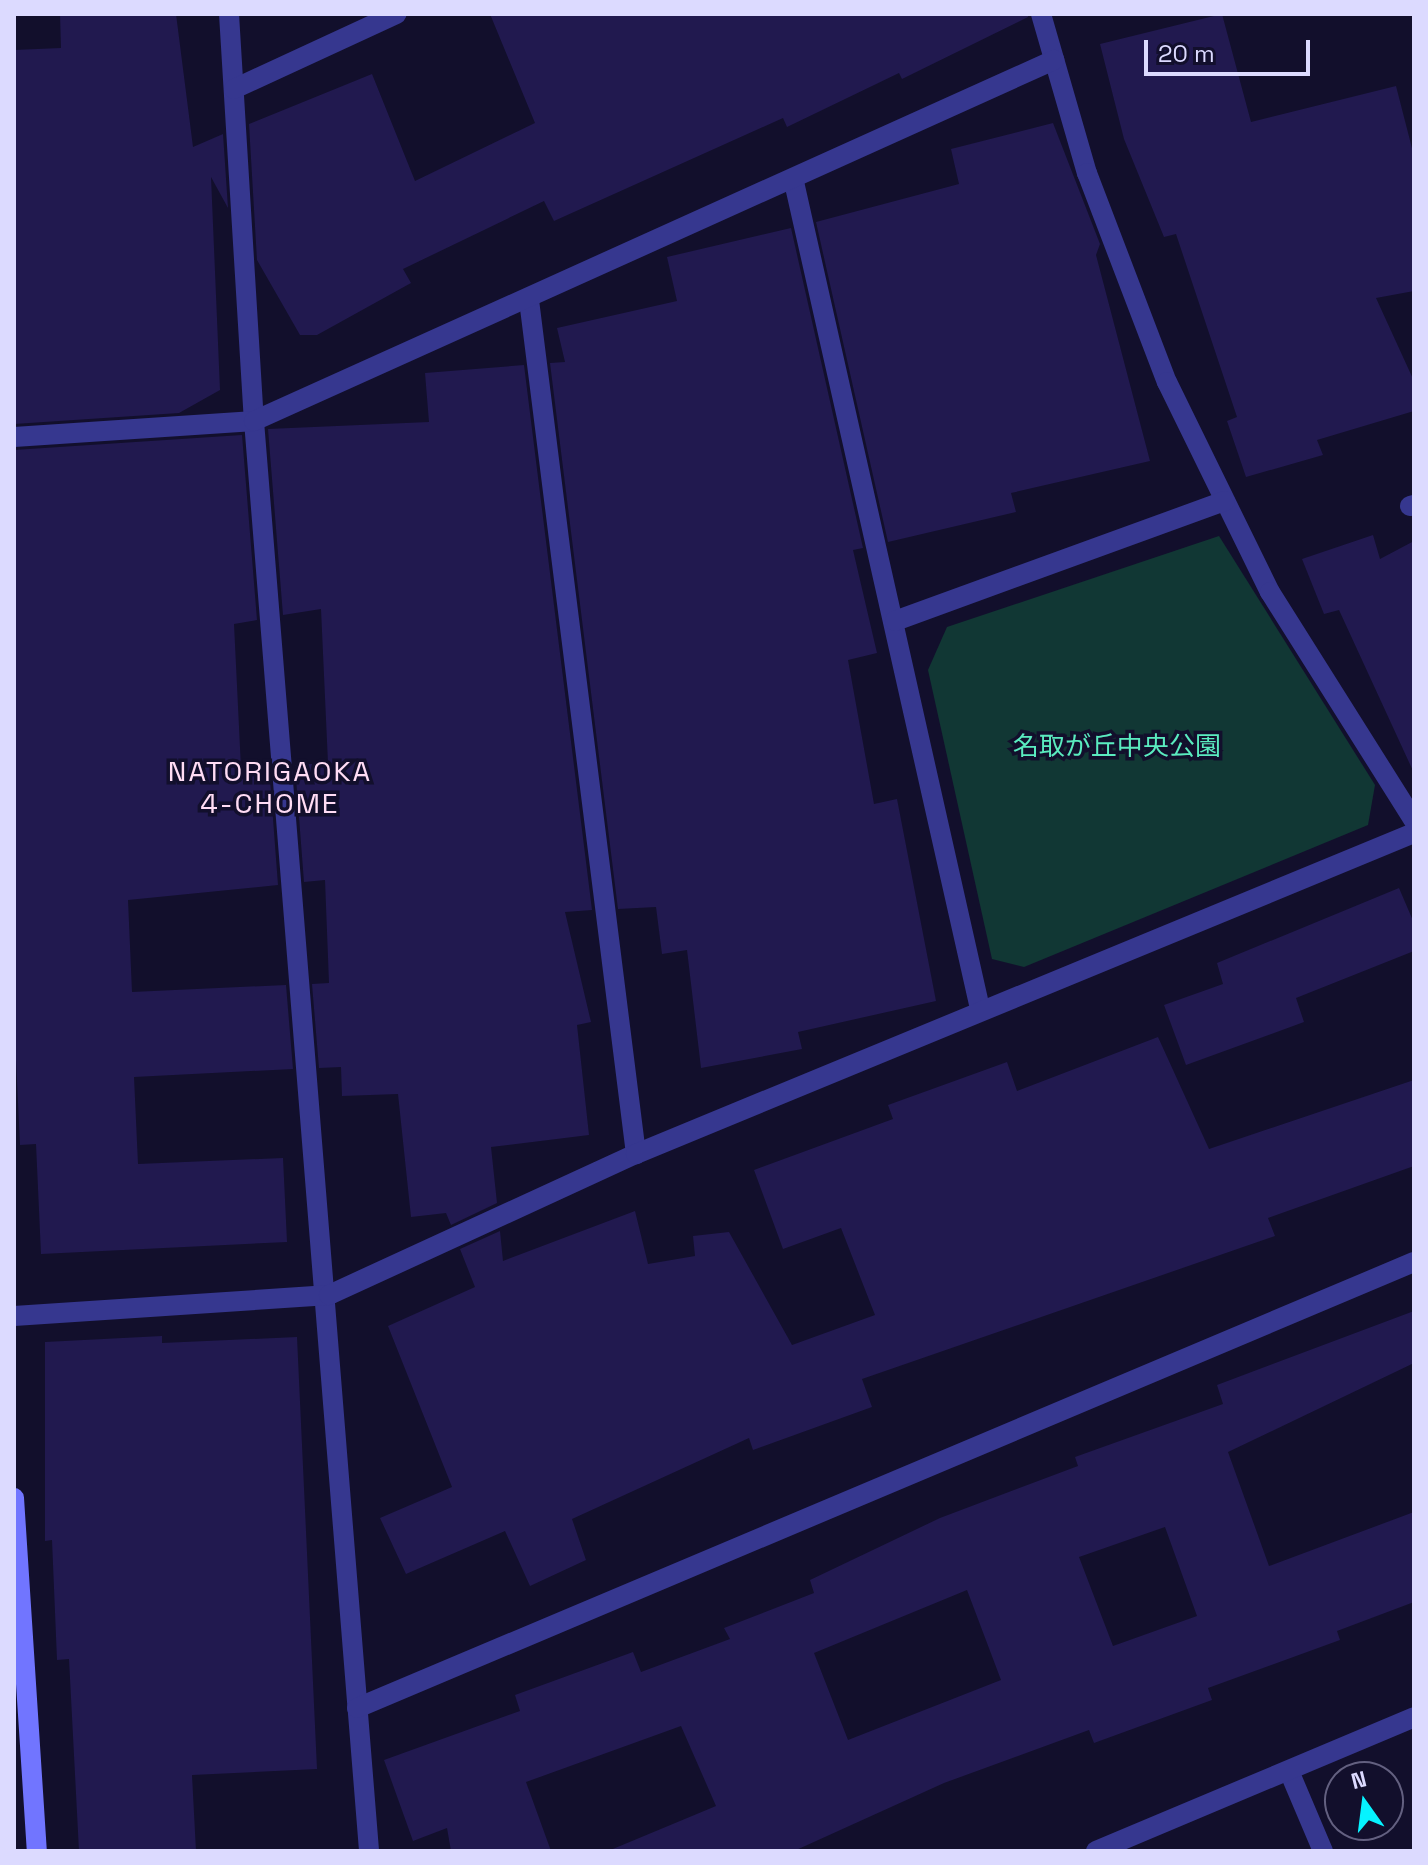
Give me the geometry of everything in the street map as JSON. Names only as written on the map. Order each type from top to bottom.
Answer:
[{"type":"street","points":[[229,14],[254,421],[329,1295],[369,1851]]},
{"type":"street","points":[[234,89],[396,14]]},
{"type":"street","points":[[1041,14],[1087,173],[1167,382],[1270,592],[1414,821]]},
{"type":"street","points":[[14,437],[254,421],[794,182],[1054,60]]},
{"type":"street","points":[[794,182],[980,1009]]},
{"type":"street","points":[[529,300],[636,1154]]},
{"type":"street","points":[[895,621],[1225,501]]},
{"type":"street","points":[[14,1316],[329,1295],[636,1154],[980,1009],[1414,833]]},
{"type":"street","points":[[357,1708],[1414,1262]]},
{"type":"street","points":[[14,1498],[37,1851]]},
{"type":"street","points":[[1096,1851],[1414,1717]]},
{"type":"street","points":[[1289,1771],[1323,1851]]},
{"type":"green space","name":"名取が丘中央公園","points":[[1219,536],[1375,785],[1368,825],[1024,967],[992,959],[928,670],[947,627]]},
{"type":"building","points":[[60,14],[176,14],[193,147],[223,134],[228,208],[211,177],[220,390],[179,413],[14,424],[14,50],[61,48]]},
{"type":"building","points":[[490,14],[1028,14],[1028,17],[902,79],[899,73],[787,127],[783,118],[554,221],[544,201],[403,269],[411,283],[317,335],[300,335],[257,260],[249,124],[372,74],[415,181],[535,123]]},
{"type":"building","points":[[1222,14],[1251,122],[1396,86],[1414,156],[1414,291],[1376,298],[1414,381],[1414,411],[1317,440],[1323,455],[1246,477],[1227,421],[1237,417],[1176,234],[1164,237],[1124,139],[1100,44]]},
{"type":"building","points":[[1053,123],[1100,244],[1096,255],[1150,461],[1011,493],[1016,512],[888,542],[816,222],[959,184],[951,149]]},
{"type":"building","points":[[791,228],[863,548],[853,550],[877,653],[848,660],[874,804],[897,799],[936,1001],[798,1032],[802,1049],[701,1068],[687,950],[662,954],[656,907],[618,909],[550,363],[565,362],[557,328],[677,301],[667,257]]},
{"type":"building","points":[[524,365],[592,910],[565,912],[591,1022],[577,1025],[589,1135],[491,1147],[497,1203],[451,1225],[446,1213],[411,1217],[398,1094],[342,1096],[341,1067],[319,1068],[312,984],[329,983],[325,880],[304,882],[295,765],[328,763],[321,609],[283,615],[268,429],[429,422],[425,373]]},
{"type":"building","points":[[242,435],[257,620],[234,624],[241,768],[269,766],[278,885],[128,900],[132,992],[286,985],[293,1069],[134,1077],[138,1164],[283,1158],[287,1242],[41,1254],[36,1144],[20,1145],[16,1060],[14,450]]},
{"type":"building","points":[[1373,535],[1380,559],[1414,541],[1414,773],[1339,610],[1324,614],[1302,559]]},
{"type":"building","points":[[1399,888],[1414,923],[1414,951],[1296,998],[1304,1022],[1186,1065],[1164,1005],[1223,984],[1217,963]]},
{"type":"building","points":[[1158,1037],[1209,1149],[1414,1080],[1414,1166],[1268,1218],[1275,1236],[862,1379],[872,1407],[753,1450],[749,1438],[572,1519],[586,1560],[530,1586],[505,1531],[406,1574],[380,1518],[452,1487],[388,1326],[475,1287],[460,1249],[500,1231],[503,1261],[635,1211],[648,1264],[695,1256],[693,1236],[729,1232],[792,1345],[875,1315],[841,1228],[783,1249],[754,1170],[893,1119],[888,1105],[1007,1062],[1017,1091]]},
{"type":"building","points":[[1414,1311],[1414,1363],[1228,1452],[1269,1566],[1414,1512],[1414,1602],[1337,1631],[1340,1640],[1208,1688],[1212,1700],[1094,1743],[1089,1730],[944,1783],[794,1851],[608,1851],[716,1806],[681,1726],[526,1782],[551,1851],[451,1851],[447,1828],[413,1841],[384,1760],[520,1711],[515,1695],[633,1652],[641,1672],[730,1639],[724,1628],[814,1593],[810,1580],[940,1518],[1078,1466],[1075,1457],[1223,1404],[1217,1385]],"holes":[[[1165,1527],[1197,1616],[1113,1646],[1079,1557]],[[967,1590],[1001,1680],[848,1740],[814,1653]]]},
{"type":"building","points":[[162,1336],[162,1343],[297,1337],[317,1769],[192,1775],[196,1851],[79,1851],[69,1659],[57,1660],[52,1540],[45,1541],[45,1342]]},
{"type":"district","name":"NATORIGAOKA 4-CHOME","points":[[270,787]]}]
